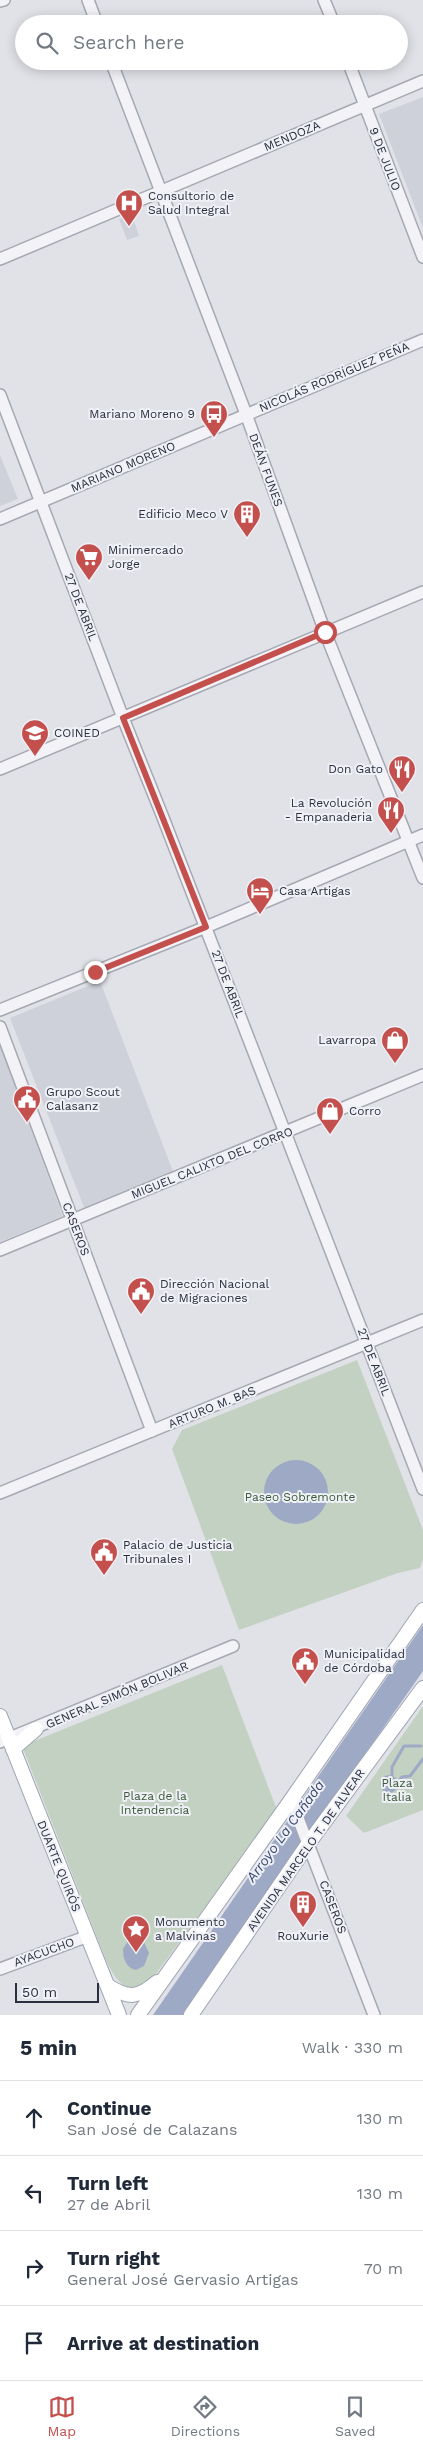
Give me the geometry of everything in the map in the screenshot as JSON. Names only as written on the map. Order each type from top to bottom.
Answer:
[{"type":"main road","points":[[138,2015],[292,1800],[423,1610]]},
{"type":"main road","name":"AVENIDA MARCELO T. DE ALVEAR","points":[[191,2015],[308,1844],[423,1688]]},
{"type":"main road","name":"DUARTE QUIRÓS","points":[[0,1716],[7,1743],[119,2015]]},
{"type":"main road","points":[[7,1743],[36,1729]]},
{"type":"main road","points":[[108,1986],[120,1994],[138,1994],[165,1976]]},
{"type":"street","points":[[0,1],[4,0]]},
{"type":"street","points":[[88,0],[94,15]]},
{"type":"street","points":[[324,0],[330,15]]},
{"type":"street","name":"DEÁN FUNES","points":[[115,70],[246,414],[325,632],[423,878]]},
{"type":"street","name":"9 DE JULIO","points":[[351,70],[423,257]]},
{"type":"street","name":"MENDOZA","points":[[0,259],[423,81]]},
{"type":"street","name":"NICOLÁS RODRÍGUEZ PEÑA","points":[[246,414],[423,340]]},
{"type":"street","name":"27 DE ABRIL","points":[[0,395],[123,718],[206,927],[423,1489]]},
{"type":"street","name":"MARIANO MORENO","points":[[0,519],[246,414]]},
{"type":"street","points":[[0,769],[423,592]]},
{"type":"street","points":[[0,1010],[206,927],[423,835]]},
{"type":"street","name":"CASEROS","points":[[0,1027],[152,1431]]},
{"type":"street","name":"MIGUEL CALIXTO DEL CORRO","points":[[0,1250],[423,1075]]},
{"type":"street","name":"ARTURO M. BAS","points":[[0,1493],[423,1320]]},
{"type":"street","name":"GENERAL SIMÓN BOLIVAR","points":[[36,1729],[233,1646]]},
{"type":"street","name":"CASEROS","points":[[292,1800],[374,2015]]},
{"type":"street","name":"AYACUCHO","points":[[0,1969],[88,1936]]},
{"type":"shaded area","points":[[423,97],[423,228],[379,114]]},
{"type":"shaded area","name":"Consultorio de Salud Integral","points":[[132,215],[139,236],[127,240],[119,219]]},
{"type":"shaded area","points":[[0,455],[18,499],[0,506]]},
{"type":"shaded area","points":[[100,981],[174,1174],[85,1210],[10,1018]]},
{"type":"shaded area","points":[[0,1046],[63,1216],[0,1242]]},
{"type":"green space","name":"Paseo Sobremonte","points":[[357,1360],[423,1530],[423,1559],[420,1568],[398,1573],[239,1630],[172,1449],[182,1430]]},
{"type":"green space","name":"Plaza de la Intendencia","points":[[222,1665],[277,1810],[155,1975],[139,1987],[126,1987],[116,1978],[106,1960],[22,1746]]},
{"type":"green space","name":"Plaza Italia","points":[[423,1706],[423,1810],[364,1833],[346,1816]]},
{"type":"water","points":[[296,1460],[308,1462],[319,1469],[326,1480],[328,1492],[326,1504],[319,1515],[308,1522],[296,1524],[284,1522],[273,1515],[266,1504],[264,1492],[266,1480],[273,1469],[284,1462]]},
{"type":"water","name":"Arroyo La Cañada","points":[[423,1625],[423,1671],[183,2015],[153,2015]]},
{"type":"water","points":[[389,1775],[395,1778],[398,1784],[395,1790],[389,1793],[383,1790],[380,1784],[383,1778]]},
{"type":"water","points":[[134,1938],[144,1942],[149,1953],[144,1966],[136,1970],[127,1965],[123,1953],[123,1949],[128,1941]]},
{"type":"waterway","points":[[392,1775],[392,1767],[404,1746],[421,1746]]},
{"type":"waterway","points":[[398,1782],[402,1777],[410,1776],[423,1759]]},
{"type":"place","name":"Consultorio de Salud Integral","points":[[129,227]]},
{"type":"place","name":"Mariano Moreno 9","points":[[214,438]]},
{"type":"place","name":"Edificio Meco V","points":[[247,538]]},
{"type":"place","name":"Minimercado Jorge","points":[[89,581]]},
{"type":"place","name":"COINED","points":[[35,757]]},
{"type":"place","name":"Don Gato","points":[[402,793]]},
{"type":"place","name":"La Revolución - Empanaderia","points":[[391,834]]},
{"type":"place","name":"Casa Artigas","points":[[260,915]]},
{"type":"place","name":"Lavarropa","points":[[395,1064]]},
{"type":"place","name":"Grupo Scout Calasanz","points":[[27,1123]]},
{"type":"place","name":"Corro","points":[[330,1135]]},
{"type":"place","name":"Dirección Nacional de Migraciones","points":[[141,1315]]},
{"type":"place","name":"Palacio de Justicia Tribunales I","points":[[104,1576]]},
{"type":"place","name":"Municipalidad de Córdoba","points":[[305,1685]]},
{"type":"place","name":"RouXurie","points":[[303,1928]]},
{"type":"place","name":"Monumento a Malvinas","points":[[136,1953]]},
{"type":"route","points":[[95,972],[206,927],[123,718],[325,632]]}]
